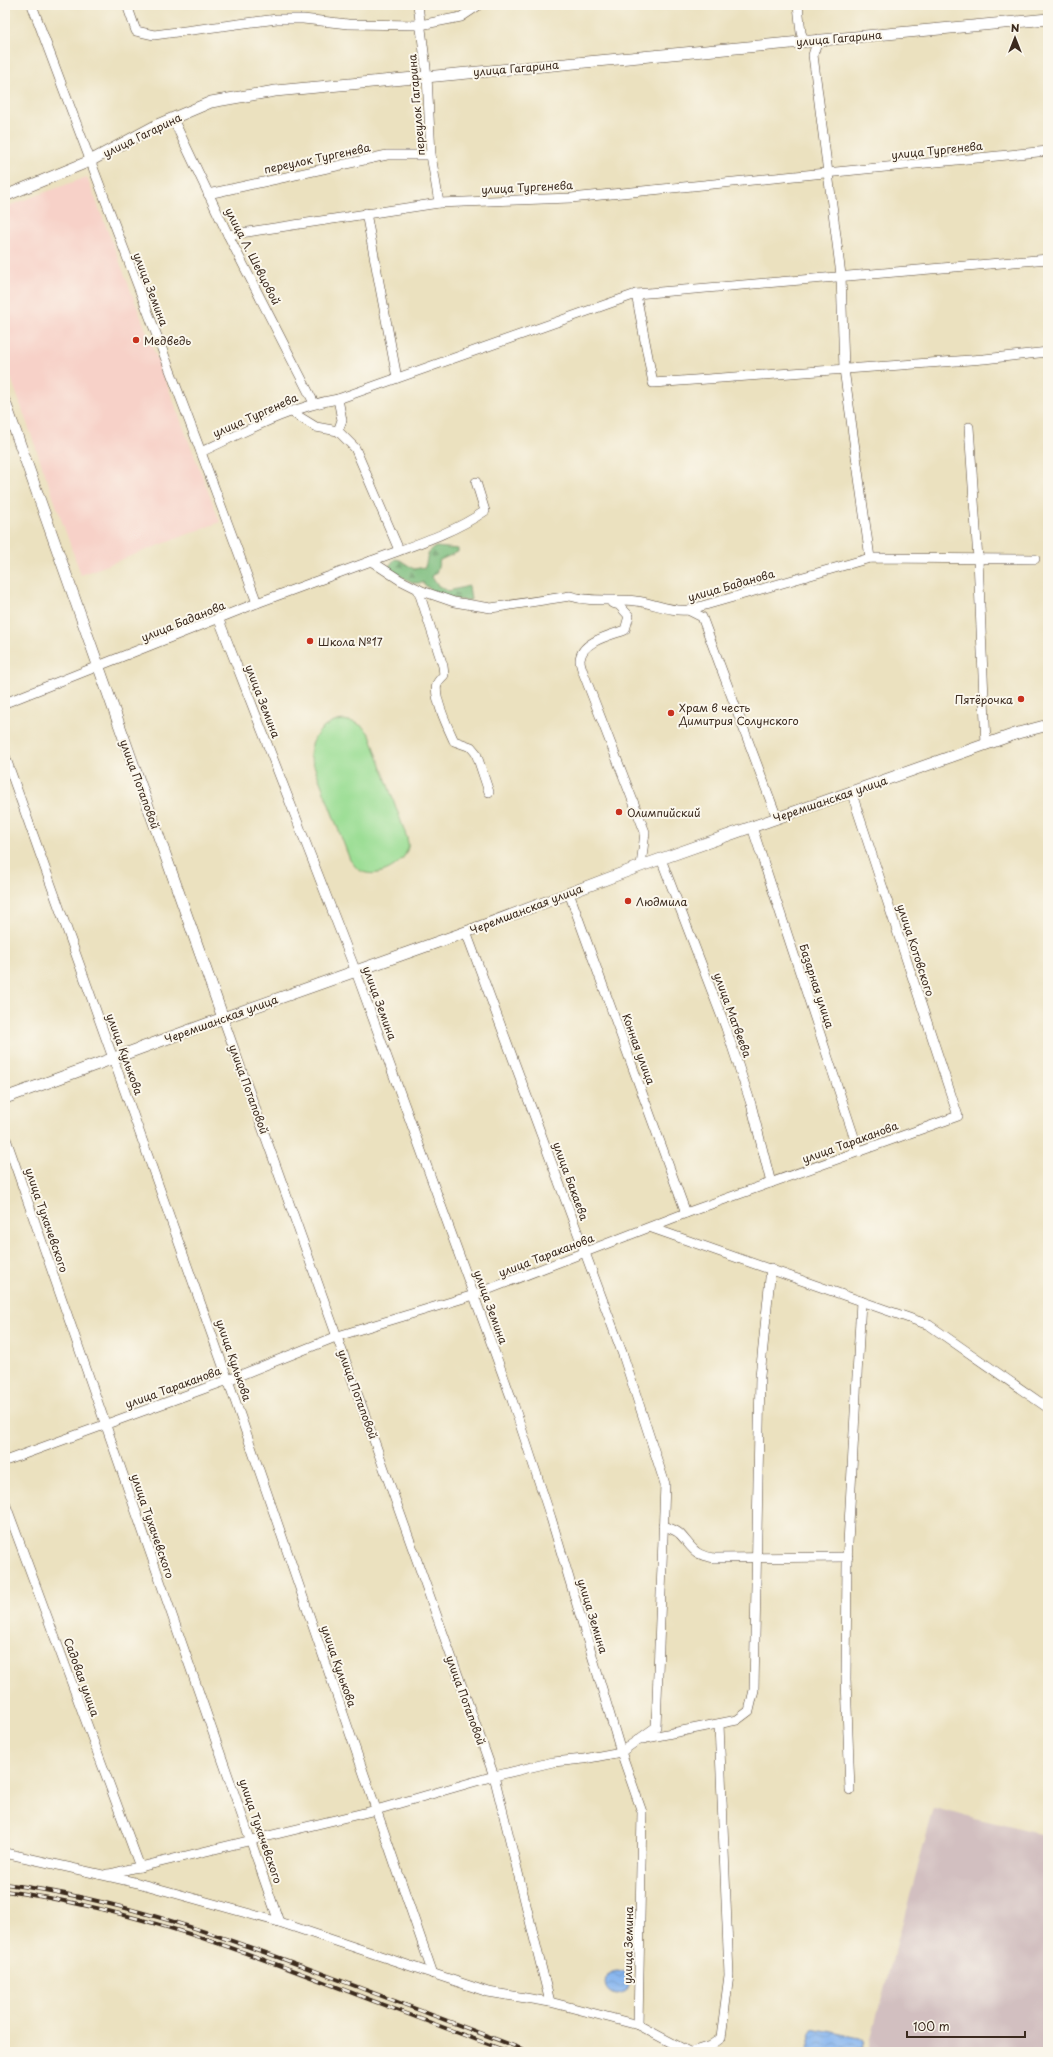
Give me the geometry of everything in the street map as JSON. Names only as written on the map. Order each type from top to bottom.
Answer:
[{"type":"main road","name":"улица Гагарина","points":[[5,196],[90,161],[157,125],[211,102],[275,90],[1048,19]]},
{"type":"main road","name":"улица Потаповой","points":[[5,404],[223,1018]]},
{"type":"main road","name":"Черемшанская улица","points":[[5,1098],[223,1018],[466,932],[641,866],[851,791],[1048,725]]},
{"type":"street","name":"улица Земина","points":[[32,5],[90,161],[202,452],[257,604]]},
{"type":"street","points":[[127,5],[136,31],[154,35],[277,19],[303,19],[363,25],[420,25],[461,17],[479,5]]},
{"type":"street","name":"переулок Гагарина","points":[[418,5],[427,76],[431,155],[439,203]]},
{"type":"street","points":[[798,5],[801,33],[805,41]]},
{"type":"street","points":[[818,40],[813,55],[841,275],[844,369],[870,558]]},
{"type":"street","name":"улица Л. Шевцовой","points":[[172,119],[228,235],[314,403]]},
{"type":"street","name":"улица Тургенева","points":[[228,235],[439,203],[571,198],[1048,151]]},
{"type":"street","name":"переулок Тургенева","points":[[208,194],[387,155],[431,155]]},
{"type":"street","points":[[366,213],[397,378]]},
{"type":"street","name":"улица Тургенева","points":[[202,452],[290,412],[314,403],[338,400],[636,294],[841,275],[1048,259]]},
{"type":"street","points":[[636,294],[653,383],[984,359],[1048,352]]},
{"type":"street","points":[[338,400],[342,420],[338,432]]},
{"type":"street","points":[[290,412],[316,427],[338,432],[355,448],[399,550]]},
{"type":"street","points":[[969,427],[978,559],[986,745]]},
{"type":"street","name":"улица Баданова","points":[[5,703],[98,668],[257,604],[454,530],[485,511],[476,482]]},
{"type":"street","name":"улица Баданова","points":[[371,561],[400,580],[418,589],[454,602],[490,608],[570,596],[582,600],[636,601],[676,611],[688,610],[870,558],[1036,559]]},
{"type":"street","points":[[418,589],[443,666],[444,674],[437,683],[436,692],[447,726],[454,741],[471,747],[476,753],[489,792]]},
{"type":"street","points":[[605,601],[619,604],[626,611],[629,616],[625,630],[590,644],[582,653],[580,660],[583,672],[646,832],[641,866]]},
{"type":"street","points":[[688,610],[702,617],[777,818]]},
{"type":"street","name":"улица Земина","points":[[218,620],[356,972],[512,1400],[552,1518],[621,1752],[642,1812],[638,2025]]},
{"type":"street","name":"улица Кулькова","points":[[5,756],[228,1380],[433,1974]]},
{"type":"street","name":"улица Котовского","points":[[851,791],[958,1116]]},
{"type":"street","name":"Базарная улица","points":[[752,827],[859,1152]]},
{"type":"street","name":"улица Матвеева","points":[[661,859],[726,1028],[751,1104],[771,1183]]},
{"type":"street","name":"Конная улица","points":[[569,892],[686,1213]]},
{"type":"street","name":"улица Бакаева","points":[[466,932],[623,1355],[665,1484],[663,1525]]},
{"type":"street","name":"улица Потаповой","points":[[223,1018],[338,1336],[494,1776],[550,2002]]},
{"type":"street","name":"улица Тараканова","points":[[5,1461],[228,1380],[338,1336],[474,1295],[652,1228],[686,1213],[958,1116]]},
{"type":"street","name":"улица Тухачевского","points":[[5,1136],[279,1922]]},
{"type":"street","points":[[652,1228],[771,1268],[929,1325],[1048,1408]]},
{"type":"street","points":[[639,1739],[737,1720],[749,1711],[752,1697],[760,1376],[771,1268]]},
{"type":"street","points":[[850,1790],[846,1679],[848,1557],[861,1301]]},
{"type":"street","name":"Садовая улица","points":[[5,1503],[139,1863]]},
{"type":"street","points":[[99,1874],[116,1873],[139,1863],[252,1841],[376,1810],[494,1776],[553,1762],[584,1759],[621,1752],[656,1727],[663,1525],[679,1533],[687,1545],[702,1556],[756,1558],[848,1557]]},
{"type":"street","points":[[5,1853],[138,1883],[279,1922],[488,1992],[550,2002],[638,2025],[690,2052],[710,2046],[721,2038],[728,1983],[719,1724]]},
{"type":"shaded area","points":[[87,177],[220,522],[81,575],[5,361],[5,207]]},
{"type":"shaded area","points":[[934,1808],[1048,1836],[1048,2052],[867,2052]]},
{"type":"green space","points":[[436,547],[458,549],[458,552],[440,560],[436,573],[432,577],[437,585],[448,591],[469,586],[471,600],[458,600],[445,597],[428,588],[423,583],[414,583],[391,571],[389,566],[395,559],[400,560],[414,569],[425,567],[430,551]]},
{"type":"green space","points":[[343,720],[358,724],[370,735],[407,838],[408,847],[406,854],[401,860],[388,870],[372,874],[365,873],[357,868],[350,860],[310,755],[313,742],[320,731],[330,724]]},
{"type":"water","points":[[617,1971],[625,1975],[629,1983],[625,1991],[617,1995],[609,1991],[605,1983],[609,1975]]},
{"type":"water","points":[[813,2028],[864,2039],[861,2052],[807,2052]]},
{"type":"railway","points":[[5,1884],[46,1890],[87,1899],[168,1920],[287,1960],[530,2052]]},
{"type":"railway","points":[[5,1891],[102,1909],[196,1936],[289,1969],[509,2052]]},
{"type":"place","name":"Медведь","points":[[136,340]]},
{"type":"place","name":"Школа №17","points":[[310,641]]},
{"type":"place","name":"Пятёрочка","points":[[1021,699]]},
{"type":"place","name":"Храм в честь Димитрия Солунского","points":[[671,713]]},
{"type":"place","name":"Олимпийский","points":[[619,812]]},
{"type":"place","name":"Людмила","points":[[628,901]]}]
